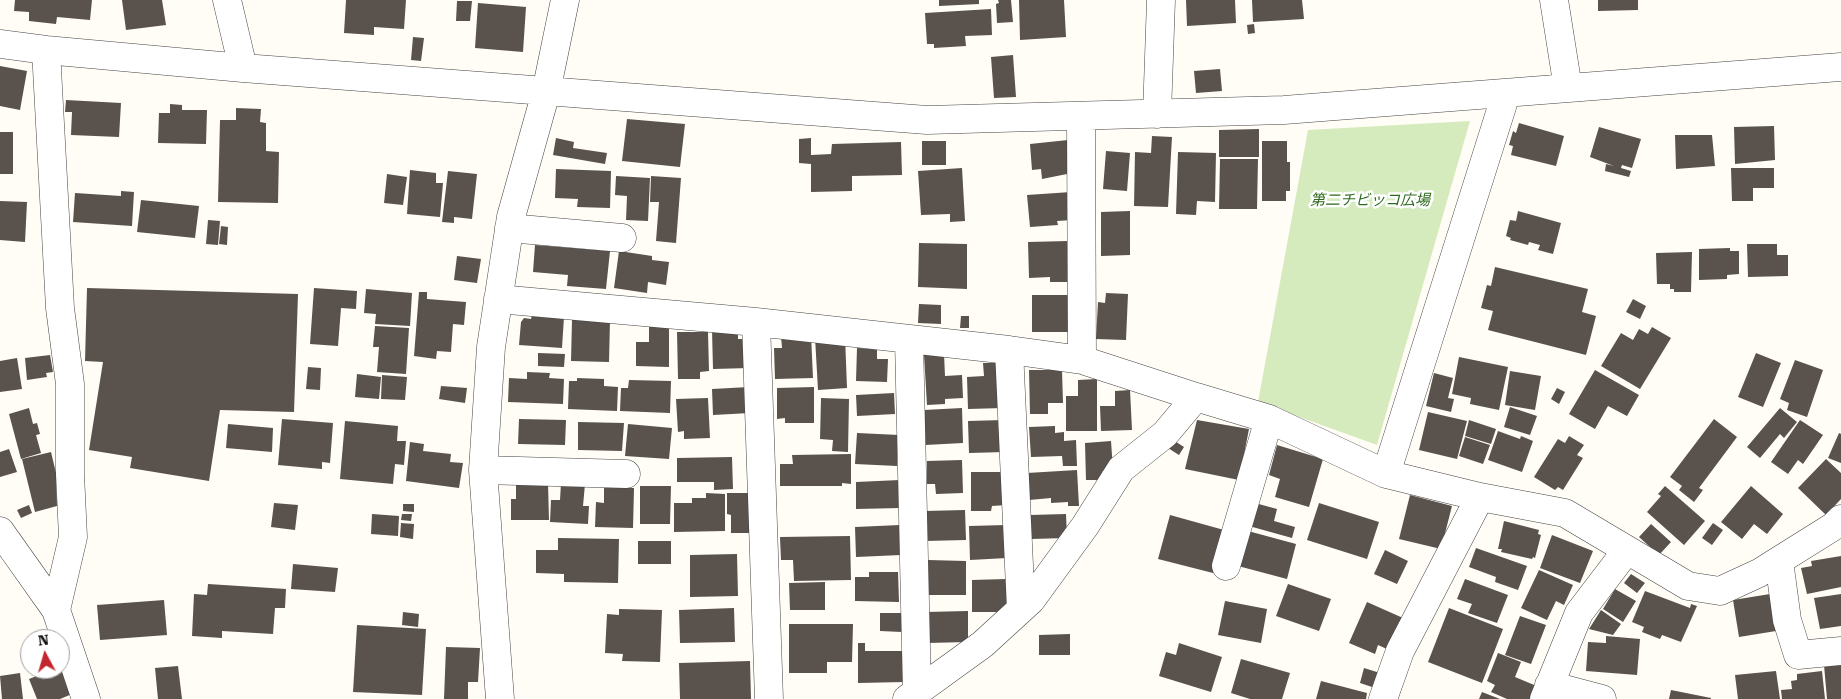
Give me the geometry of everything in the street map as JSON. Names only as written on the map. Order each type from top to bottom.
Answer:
[{"type":"street","points":[[227,0],[243,68]]},
{"type":"street","points":[[500,699],[483,470],[491,347],[509,228],[546,92],[565,0]]},
{"type":"street","points":[[1156,114],[1161,0]]},
{"type":"street","points":[[1554,0],[1568,88]]},
{"type":"street","points":[[0,44],[243,68],[927,120],[1284,110],[1841,67]]},
{"type":"street","points":[[46,50],[60,308],[70,384],[70,474],[73,537],[56,610]]},
{"type":"street","points":[[1386,474],[1506,94]]},
{"type":"street","points":[[1081,116],[1082,360]]},
{"type":"street","points":[[509,228],[622,238]]},
{"type":"street","points":[[498,299],[756,322],[1082,360],[1270,419],[1386,474],[1480,497],[1565,513],[1688,586],[1720,590],[1759,573],[1834,526],[1841,519]]},
{"type":"street","points":[[756,322],[769,699]]},
{"type":"street","points":[[909,339],[912,696]]},
{"type":"street","points":[[1009,350],[1021,609]]},
{"type":"street","points":[[912,696],[984,644],[1031,600],[1079,533],[1121,469],[1165,434],[1196,397]]},
{"type":"street","points":[[1226,566],[1270,419]]},
{"type":"street","points":[[483,470],[626,474]]},
{"type":"street","points":[[1383,699],[1400,651],[1480,497]]},
{"type":"street","points":[[0,531],[56,610],[86,699]]},
{"type":"street","points":[[1602,699],[1547,692],[1579,613],[1627,550]]},
{"type":"street","points":[[1779,561],[1787,620],[1798,655],[1841,651]]},
{"type":"green space","name":"第二チビッコ広場","points":[[1470,121],[1377,445],[1258,402],[1308,130]]},
{"type":"building","points":[[15,0],[92,0],[90,20],[57,17],[56,24],[29,21],[29,12],[14,11]]},
{"type":"building","points":[[122,0],[162,0],[166,25],[126,30]]},
{"type":"building","points":[[346,0],[406,0],[404,29],[374,27],[374,35],[344,33]]},
{"type":"building","points":[[939,0],[979,0],[979,4],[939,6]]},
{"type":"building","points":[[998,0],[1011,0],[1013,22],[997,23],[996,4],[999,3]]},
{"type":"building","points":[[1019,0],[1064,0],[1066,37],[1020,40]]},
{"type":"building","points":[[1186,0],[1235,0],[1236,23],[1187,26]]},
{"type":"building","points":[[1252,0],[1302,0],[1304,19],[1253,22]]},
{"type":"building","points":[[1598,0],[1638,0],[1638,10],[1598,11]]},
{"type":"building","points":[[457,1],[472,1],[470,21],[456,21]]},
{"type":"building","points":[[478,3],[526,7],[523,52],[475,48]]},
{"type":"building","points":[[991,9],[992,35],[965,36],[966,46],[934,48],[934,44],[927,44],[925,13]]},
{"type":"building","points":[[1254,24],[1255,33],[1248,34],[1247,25]]},
{"type":"building","points":[[413,37],[424,38],[421,61],[411,60]]},
{"type":"building","points":[[1013,55],[1016,97],[994,98],[991,57]]},
{"type":"building","points":[[0,66],[27,71],[20,110],[0,106]]},
{"type":"building","points":[[1220,69],[1222,91],[1196,93],[1194,71]]},
{"type":"building","points":[[66,100],[121,103],[119,137],[71,135],[72,112],[65,112]]},
{"type":"building","points":[[170,104],[182,105],[182,110],[207,110],[206,144],[158,143],[159,113],[170,113]]},
{"type":"building","points":[[236,108],[261,109],[260,122],[266,123],[266,151],[279,152],[278,203],[218,202],[220,120],[236,120]]},
{"type":"building","points":[[627,119],[685,124],[680,167],[622,161]]},
{"type":"building","points":[[1519,123],[1564,136],[1556,166],[1511,155],[1513,146],[1509,145],[1513,131],[1516,133]]},
{"type":"building","points":[[1774,126],[1775,160],[1735,164],[1734,127]]},
{"type":"building","points":[[1599,127],[1641,139],[1632,168],[1622,165],[1621,168],[1631,171],[1629,177],[1605,171],[1606,164],[1614,166],[1590,157]]},
{"type":"building","points":[[1259,129],[1259,157],[1219,157],[1219,130]]},
{"type":"building","points":[[0,132],[13,132],[13,174],[0,174]]},
{"type":"building","points":[[1675,135],[1712,135],[1715,166],[1676,169]]},
{"type":"building","points":[[1152,136],[1172,137],[1168,207],[1134,206],[1135,152],[1151,153]]},
{"type":"building","points":[[556,138],[574,142],[573,148],[607,153],[605,164],[553,155]]},
{"type":"building","points":[[811,138],[811,155],[831,154],[832,144],[901,142],[902,175],[852,176],[852,191],[811,192],[811,164],[799,163],[799,139]]},
{"type":"building","points":[[1068,140],[1072,173],[1042,179],[1041,169],[1032,170],[1030,144]]},
{"type":"building","points":[[922,141],[946,141],[946,165],[922,165]]},
{"type":"building","points":[[1262,141],[1287,141],[1287,162],[1290,162],[1290,191],[1286,191],[1286,201],[1262,201]]},
{"type":"building","points":[[1106,151],[1130,153],[1127,191],[1103,189]]},
{"type":"building","points":[[1178,152],[1216,153],[1215,202],[1197,201],[1196,215],[1176,214]]},
{"type":"building","points":[[1220,159],[1258,159],[1257,209],[1219,209]]},
{"type":"building","points":[[962,168],[965,221],[950,222],[950,214],[921,215],[918,171]]},
{"type":"building","points":[[1731,168],[1774,168],[1774,188],[1753,188],[1753,201],[1732,201]]},
{"type":"building","points":[[556,169],[611,171],[610,208],[577,207],[578,199],[555,198]]},
{"type":"building","points":[[410,170],[436,173],[436,183],[443,183],[440,217],[407,214]]},
{"type":"building","points":[[448,171],[477,174],[472,219],[454,217],[454,223],[442,222]]},
{"type":"building","points":[[387,174],[407,177],[403,205],[384,203]]},
{"type":"building","points":[[616,176],[650,178],[648,221],[626,220],[627,196],[615,195]]},
{"type":"building","points":[[651,176],[681,178],[676,243],[656,241],[659,202],[650,202]]},
{"type":"building","points":[[121,191],[134,192],[132,226],[73,222],[75,193],[121,196]]},
{"type":"building","points":[[1071,192],[1073,220],[1057,221],[1058,225],[1030,227],[1027,195]]},
{"type":"building","points":[[141,200],[199,206],[195,238],[137,232]]},
{"type":"building","points":[[0,201],[27,202],[25,242],[0,240]]},
{"type":"building","points":[[1130,211],[1130,255],[1101,256],[1101,212]]},
{"type":"building","points":[[1518,211],[1561,223],[1553,254],[1538,250],[1540,245],[1529,242],[1528,245],[1510,240],[1511,238],[1506,236],[1510,220],[1516,221]]},
{"type":"building","points":[[208,220],[220,221],[218,245],[206,244]]},
{"type":"building","points":[[221,226],[228,227],[227,245],[219,244]]},
{"type":"building","points":[[1068,241],[1069,282],[1050,282],[1050,277],[1029,278],[1028,242]]},
{"type":"building","points":[[919,243],[967,244],[967,289],[918,287]]},
{"type":"building","points":[[1747,244],[1777,244],[1777,255],[1788,255],[1788,276],[1748,277]]},
{"type":"building","points":[[535,245],[610,251],[606,289],[567,286],[568,275],[533,272]]},
{"type":"building","points":[[1730,248],[1730,251],[1739,251],[1739,274],[1727,275],[1727,279],[1699,280],[1699,249]]},
{"type":"building","points":[[619,251],[652,256],[652,260],[669,262],[666,285],[648,282],[647,293],[614,288]]},
{"type":"building","points":[[1692,252],[1691,292],[1674,292],[1674,289],[1670,289],[1670,284],[1657,284],[1656,253]]},
{"type":"building","points":[[457,256],[481,259],[477,283],[454,280]]},
{"type":"building","points":[[1495,267],[1588,289],[1582,312],[1596,316],[1586,355],[1488,330],[1493,311],[1481,308],[1487,285],[1491,286]]},
{"type":"building","points":[[87,288],[298,294],[294,412],[220,410],[209,481],[130,468],[132,457],[89,450],[103,362],[85,361]]},
{"type":"building","points":[[314,288],[357,291],[356,309],[341,308],[338,346],[310,344]]},
{"type":"building","points":[[366,289],[412,293],[410,326],[375,324],[376,314],[364,313]]},
{"type":"building","points":[[419,292],[427,292],[427,299],[466,302],[464,325],[453,324],[451,352],[437,351],[436,359],[414,356]]},
{"type":"building","points":[[1106,293],[1128,294],[1126,340],[1096,339],[1098,302],[1105,303]]},
{"type":"building","points":[[1032,295],[1072,295],[1072,332],[1032,332]]},
{"type":"building","points":[[1633,299],[1646,306],[1640,319],[1626,312]]},
{"type":"building","points":[[919,304],[941,305],[941,324],[918,323]]},
{"type":"building","points":[[532,315],[564,317],[562,348],[519,345],[521,322],[524,318],[531,319]]},
{"type":"building","points":[[961,316],[969,316],[969,328],[960,328]]},
{"type":"building","points":[[572,320],[610,320],[609,362],[571,361]]},
{"type":"building","points":[[375,326],[409,328],[406,374],[377,372],[379,347],[373,347]]},
{"type":"building","points":[[649,327],[669,327],[669,367],[636,366],[636,342],[649,342]]},
{"type":"building","points":[[1652,327],[1671,338],[1640,389],[1601,366],[1621,333],[1633,340],[1639,329],[1648,334]]},
{"type":"building","points":[[712,330],[738,330],[738,339],[748,339],[749,368],[713,369]]},
{"type":"building","points":[[677,332],[708,332],[709,371],[700,372],[700,379],[678,379]]},
{"type":"building","points":[[811,335],[813,378],[775,379],[774,348],[782,348],[781,336]]},
{"type":"building","points":[[845,336],[847,388],[818,390],[815,337]]},
{"type":"building","points":[[857,348],[877,349],[877,359],[888,359],[887,382],[856,381]]},
{"type":"building","points":[[538,353],[565,354],[564,367],[538,366]]},
{"type":"building","points":[[1756,353],[1781,363],[1763,407],[1738,397]]},
{"type":"building","points":[[944,354],[945,376],[962,375],[963,398],[945,399],[945,404],[927,405],[924,355]]},
{"type":"building","points":[[50,355],[53,372],[46,373],[47,377],[27,380],[25,358]]},
{"type":"building","points":[[1459,357],[1508,367],[1499,410],[1470,404],[1471,398],[1452,394]]},
{"type":"building","points":[[17,358],[22,389],[0,392],[0,361]]},
{"type":"building","points":[[1795,360],[1823,370],[1807,417],[1787,410],[1789,403],[1780,399]]},
{"type":"building","points":[[983,363],[998,363],[1003,408],[968,409],[967,377],[984,376]]},
{"type":"building","points":[[308,367],[321,368],[320,390],[306,389]]},
{"type":"building","points":[[1029,370],[1062,370],[1063,403],[1048,403],[1048,414],[1030,414]]},
{"type":"building","points":[[1595,370],[1639,395],[1627,416],[1608,406],[1595,429],[1569,414]]},
{"type":"building","points":[[1510,371],[1541,376],[1535,410],[1505,405]]},
{"type":"building","points":[[527,372],[550,373],[549,378],[564,379],[563,404],[508,402],[509,378],[527,379]]},
{"type":"building","points":[[1434,373],[1453,378],[1448,398],[1454,399],[1451,412],[1426,406]]},
{"type":"building","points":[[357,374],[381,377],[379,399],[355,397]]},
{"type":"building","points":[[382,375],[407,377],[405,400],[381,399]]},
{"type":"building","points":[[577,378],[604,379],[604,386],[618,387],[617,411],[568,409],[569,381],[577,381]]},
{"type":"building","points":[[1097,379],[1097,431],[1066,431],[1066,396],[1078,396],[1078,380]]},
{"type":"building","points":[[629,380],[671,381],[670,413],[620,411],[621,388],[628,388]]},
{"type":"building","points":[[441,386],[467,388],[465,403],[439,399]]},
{"type":"building","points":[[749,387],[750,413],[713,415],[712,389]]},
{"type":"building","points":[[814,387],[814,423],[785,423],[785,418],[777,419],[777,388]]},
{"type":"building","points":[[1557,388],[1565,392],[1559,404],[1551,399]]},
{"type":"building","points":[[1130,390],[1132,430],[1101,431],[1100,406],[1115,406],[1115,391]]},
{"type":"building","points":[[894,393],[895,414],[857,416],[856,395]]},
{"type":"building","points":[[708,398],[710,438],[684,439],[684,431],[678,432],[676,399]]},
{"type":"building","points":[[821,398],[849,399],[848,452],[832,451],[833,440],[820,439]]},
{"type":"building","points":[[1510,407],[1537,416],[1530,435],[1504,427]]},
{"type":"building","points":[[29,408],[33,424],[37,423],[40,434],[36,435],[41,453],[21,459],[9,414]]},
{"type":"building","points":[[962,408],[963,443],[925,445],[924,410]]},
{"type":"building","points":[[1780,408],[1797,422],[1784,438],[1780,434],[1760,458],[1747,447]]},
{"type":"building","points":[[1428,412],[1467,421],[1457,459],[1419,450]]},
{"type":"building","points":[[282,419],[333,423],[330,463],[322,462],[322,469],[278,465]]},
{"type":"building","points":[[519,419],[566,420],[565,445],[518,444]]},
{"type":"building","points":[[1714,419],[1737,437],[1699,488],[1703,490],[1694,502],[1679,490],[1682,486],[1670,477]]},
{"type":"building","points":[[1004,420],[1005,452],[969,453],[968,421]]},
{"type":"building","points":[[1197,420],[1249,429],[1239,480],[1185,469]]},
{"type":"building","points":[[1469,420],[1496,429],[1491,444],[1465,436]]},
{"type":"building","points":[[1800,420],[1823,435],[1803,464],[1798,460],[1788,474],[1771,462]]},
{"type":"building","points":[[345,421],[398,426],[397,441],[406,441],[404,465],[395,464],[393,484],[340,479]]},
{"type":"building","points":[[578,422],[624,423],[622,451],[578,450]]},
{"type":"building","points":[[228,424],[273,428],[272,452],[226,448]]},
{"type":"building","points":[[628,424],[672,428],[669,459],[625,456]]},
{"type":"building","points":[[1055,426],[1055,433],[1064,432],[1064,441],[1076,440],[1077,466],[1063,466],[1062,456],[1031,457],[1029,427]]},
{"type":"building","points":[[1498,431],[1520,439],[1521,436],[1533,441],[1522,472],[1488,460]]},
{"type":"building","points":[[857,433],[899,435],[897,466],[855,464]]},
{"type":"building","points":[[1839,433],[1841,434],[1841,463],[1828,458]]},
{"type":"building","points":[[1569,436],[1584,445],[1577,455],[1583,458],[1563,490],[1558,487],[1555,490],[1534,477],[1558,439],[1565,443]]},
{"type":"building","points":[[1465,437],[1490,445],[1483,464],[1459,456]]},
{"type":"building","points":[[1173,440],[1184,447],[1179,455],[1168,448]]},
{"type":"building","points":[[1111,441],[1113,470],[1102,471],[1102,480],[1086,480],[1085,443]]},
{"type":"building","points":[[410,442],[424,444],[423,451],[451,454],[450,462],[463,463],[459,488],[406,481]]},
{"type":"building","points":[[1277,445],[1323,459],[1309,507],[1275,497],[1280,479],[1269,475]]},
{"type":"building","points":[[9,449],[17,472],[0,477],[0,452]]},
{"type":"building","points":[[51,452],[56,473],[57,506],[35,512],[22,459]]},
{"type":"building","points":[[851,454],[851,484],[842,483],[842,486],[780,486],[780,464],[793,464],[792,455]]},
{"type":"building","points":[[732,457],[733,489],[714,490],[714,482],[677,482],[677,458]]},
{"type":"building","points":[[1826,459],[1841,473],[1841,499],[1826,515],[1798,488]]},
{"type":"building","points":[[962,460],[963,493],[936,494],[935,484],[927,484],[927,461]]},
{"type":"building","points":[[1077,470],[1079,506],[1068,506],[1068,502],[1051,503],[1051,498],[1029,500],[1027,473]]},
{"type":"building","points":[[971,472],[1006,472],[1006,505],[992,506],[991,511],[971,511]]},
{"type":"building","points":[[900,480],[901,508],[856,509],[856,482]]},
{"type":"building","points":[[548,483],[549,520],[511,520],[511,499],[516,499],[516,484]]},
{"type":"building","points":[[561,483],[585,484],[583,506],[589,506],[588,524],[550,522],[551,500],[560,500]]},
{"type":"building","points":[[640,486],[671,486],[670,524],[640,524]]},
{"type":"building","points":[[1665,486],[1705,521],[1684,545],[1647,512],[1661,496],[1658,494]]},
{"type":"building","points":[[1751,486],[1783,514],[1767,534],[1754,524],[1742,539],[1721,522]]},
{"type":"building","points":[[604,487],[634,488],[633,528],[595,527],[596,502],[604,503]]},
{"type":"building","points":[[706,493],[725,494],[725,531],[674,532],[674,503],[692,503],[692,498],[706,498]]},
{"type":"building","points":[[727,493],[752,493],[751,533],[731,533],[731,515],[727,514]]},
{"type":"building","points":[[1410,495],[1452,506],[1441,549],[1399,539]]},
{"type":"building","points":[[274,503],[298,505],[295,530],[271,527]]},
{"type":"building","points":[[1255,503],[1277,509],[1274,521],[1295,527],[1292,538],[1249,526]]},
{"type":"building","points":[[1319,503],[1379,522],[1367,559],[1307,540]]},
{"type":"building","points":[[403,504],[414,504],[414,512],[403,511]]},
{"type":"building","points":[[29,505],[32,513],[21,518],[17,510]]},
{"type":"building","points":[[965,510],[966,540],[925,541],[925,511]]},
{"type":"building","points":[[372,514],[399,516],[398,536],[371,534]]},
{"type":"building","points":[[402,514],[412,514],[411,521],[401,520]]},
{"type":"building","points":[[1066,514],[1067,538],[1031,539],[1030,515]]},
{"type":"building","points":[[1170,515],[1224,530],[1213,573],[1158,559]]},
{"type":"building","points":[[1504,521],[1539,530],[1538,534],[1541,535],[1535,558],[1533,557],[1532,559],[1501,552],[1502,549],[1498,549]]},
{"type":"building","points":[[401,523],[414,524],[413,539],[400,537]]},
{"type":"building","points":[[1713,523],[1723,530],[1712,545],[1702,538]]},
{"type":"building","points":[[1651,524],[1671,542],[1659,555],[1639,537]]},
{"type":"building","points":[[900,525],[901,555],[856,557],[855,527]]},
{"type":"building","points":[[1006,525],[1007,558],[970,560],[969,526]]},
{"type":"building","points":[[1248,531],[1296,544],[1287,579],[1238,566]]},
{"type":"building","points":[[1552,535],[1593,551],[1580,583],[1540,568]]},
{"type":"building","points":[[850,536],[851,580],[794,581],[793,560],[781,560],[780,537]]},
{"type":"building","points":[[558,538],[619,539],[618,583],[564,582],[564,574],[536,573],[536,550],[558,550]]},
{"type":"building","points":[[638,541],[671,541],[671,564],[638,564]]},
{"type":"building","points":[[1476,548],[1527,566],[1518,590],[1495,582],[1496,577],[1469,567]]},
{"type":"building","points":[[1385,550],[1408,561],[1397,584],[1374,574]]},
{"type":"building","points":[[737,554],[738,596],[690,597],[690,555]]},
{"type":"building","points":[[1841,556],[1841,587],[1807,594],[1801,568],[1812,566],[1811,561]]},
{"type":"building","points":[[928,560],[966,561],[966,595],[928,595]]},
{"type":"building","points":[[293,564],[338,568],[335,592],[291,589]]},
{"type":"building","points":[[1539,570],[1573,585],[1564,605],[1556,601],[1547,620],[1521,608]]},
{"type":"building","points":[[869,572],[898,572],[899,602],[855,601],[855,577],[869,577]]},
{"type":"building","points":[[1631,574],[1645,583],[1637,593],[1624,583]]},
{"type":"building","points":[[1006,579],[1007,612],[972,612],[972,580]]},
{"type":"building","points":[[1465,579],[1508,595],[1497,623],[1468,613],[1472,604],[1457,599]]},
{"type":"building","points":[[825,582],[825,610],[790,610],[789,583]]},
{"type":"building","points":[[208,584],[286,589],[285,608],[275,608],[273,634],[222,631],[222,638],[192,636],[194,594],[207,595]]},
{"type":"building","points":[[1288,584],[1331,599],[1319,631],[1276,616]]},
{"type":"building","points":[[1615,589],[1636,601],[1623,622],[1603,609]]},
{"type":"building","points":[[1645,591],[1690,608],[1691,604],[1697,606],[1681,642],[1662,635],[1660,639],[1642,632],[1644,627],[1632,622]]},
{"type":"building","points":[[1770,594],[1776,631],[1739,637],[1733,600]]},
{"type":"building","points":[[1841,594],[1841,626],[1820,629],[1814,598]]},
{"type":"building","points":[[164,600],[167,635],[100,640],[97,605]]},
{"type":"building","points":[[1225,601],[1267,609],[1261,643],[1218,635]]},
{"type":"building","points":[[1367,602],[1403,618],[1389,650],[1378,645],[1375,654],[1349,643]]},
{"type":"building","points":[[734,608],[735,642],[680,643],[679,610]]},
{"type":"building","points":[[1449,608],[1503,629],[1482,683],[1428,662]]},
{"type":"building","points":[[619,609],[662,610],[660,662],[622,661],[623,654],[605,653],[607,614],[619,615]]},
{"type":"building","points":[[1601,610],[1621,624],[1613,635],[1589,629]]},
{"type":"building","points":[[968,611],[968,642],[927,643],[926,612]]},
{"type":"building","points":[[403,612],[419,614],[418,627],[402,625]]},
{"type":"building","points":[[880,613],[902,613],[902,632],[880,631]]},
{"type":"building","points":[[1520,616],[1546,625],[1531,664],[1505,655]]},
{"type":"building","points":[[789,624],[853,624],[852,662],[827,662],[827,673],[789,673]]},
{"type":"building","points":[[357,625],[426,629],[422,695],[353,692]]},
{"type":"building","points":[[1070,634],[1070,655],[1039,655],[1039,635]]},
{"type":"building","points":[[1606,636],[1640,639],[1637,675],[1586,671],[1588,642],[1606,643]]},
{"type":"building","points":[[858,643],[865,643],[865,651],[903,651],[904,682],[858,683]]},
{"type":"building","points":[[1179,643],[1222,657],[1211,692],[1159,676],[1166,652],[1176,655]]},
{"type":"building","points":[[446,647],[480,648],[478,682],[468,682],[468,699],[444,699]]},
{"type":"building","points":[[1498,653],[1521,662],[1515,677],[1539,687],[1534,699],[1507,699],[1491,692],[1495,685],[1487,681]]},
{"type":"building","points":[[1241,659],[1290,673],[1282,699],[1250,699],[1231,693]]},
{"type":"building","points":[[750,661],[751,699],[680,699],[679,663]]},
{"type":"building","points":[[1841,663],[1841,699],[1827,699],[1824,665]]},
{"type":"building","points":[[178,666],[182,699],[158,699],[155,668]]},
{"type":"building","points":[[1364,668],[1380,673],[1375,688],[1360,683]]},
{"type":"building","points":[[1776,671],[1780,699],[1738,699],[1735,675]]},
{"type":"building","points":[[1822,671],[1825,699],[1782,699],[1781,690],[1792,689],[1791,681],[1797,680],[1797,674]]},
{"type":"building","points":[[20,673],[23,699],[2,699],[0,676]]},
{"type":"building","points":[[29,679],[66,679],[72,694],[60,699],[37,699]]},
{"type":"building","points":[[1321,681],[1367,693],[1366,699],[1316,699]]},
{"type":"building","points":[[1671,690],[1711,698],[1711,699],[1669,699]]},
{"type":"building","points":[[1482,692],[1500,699],[1479,699]]}]
